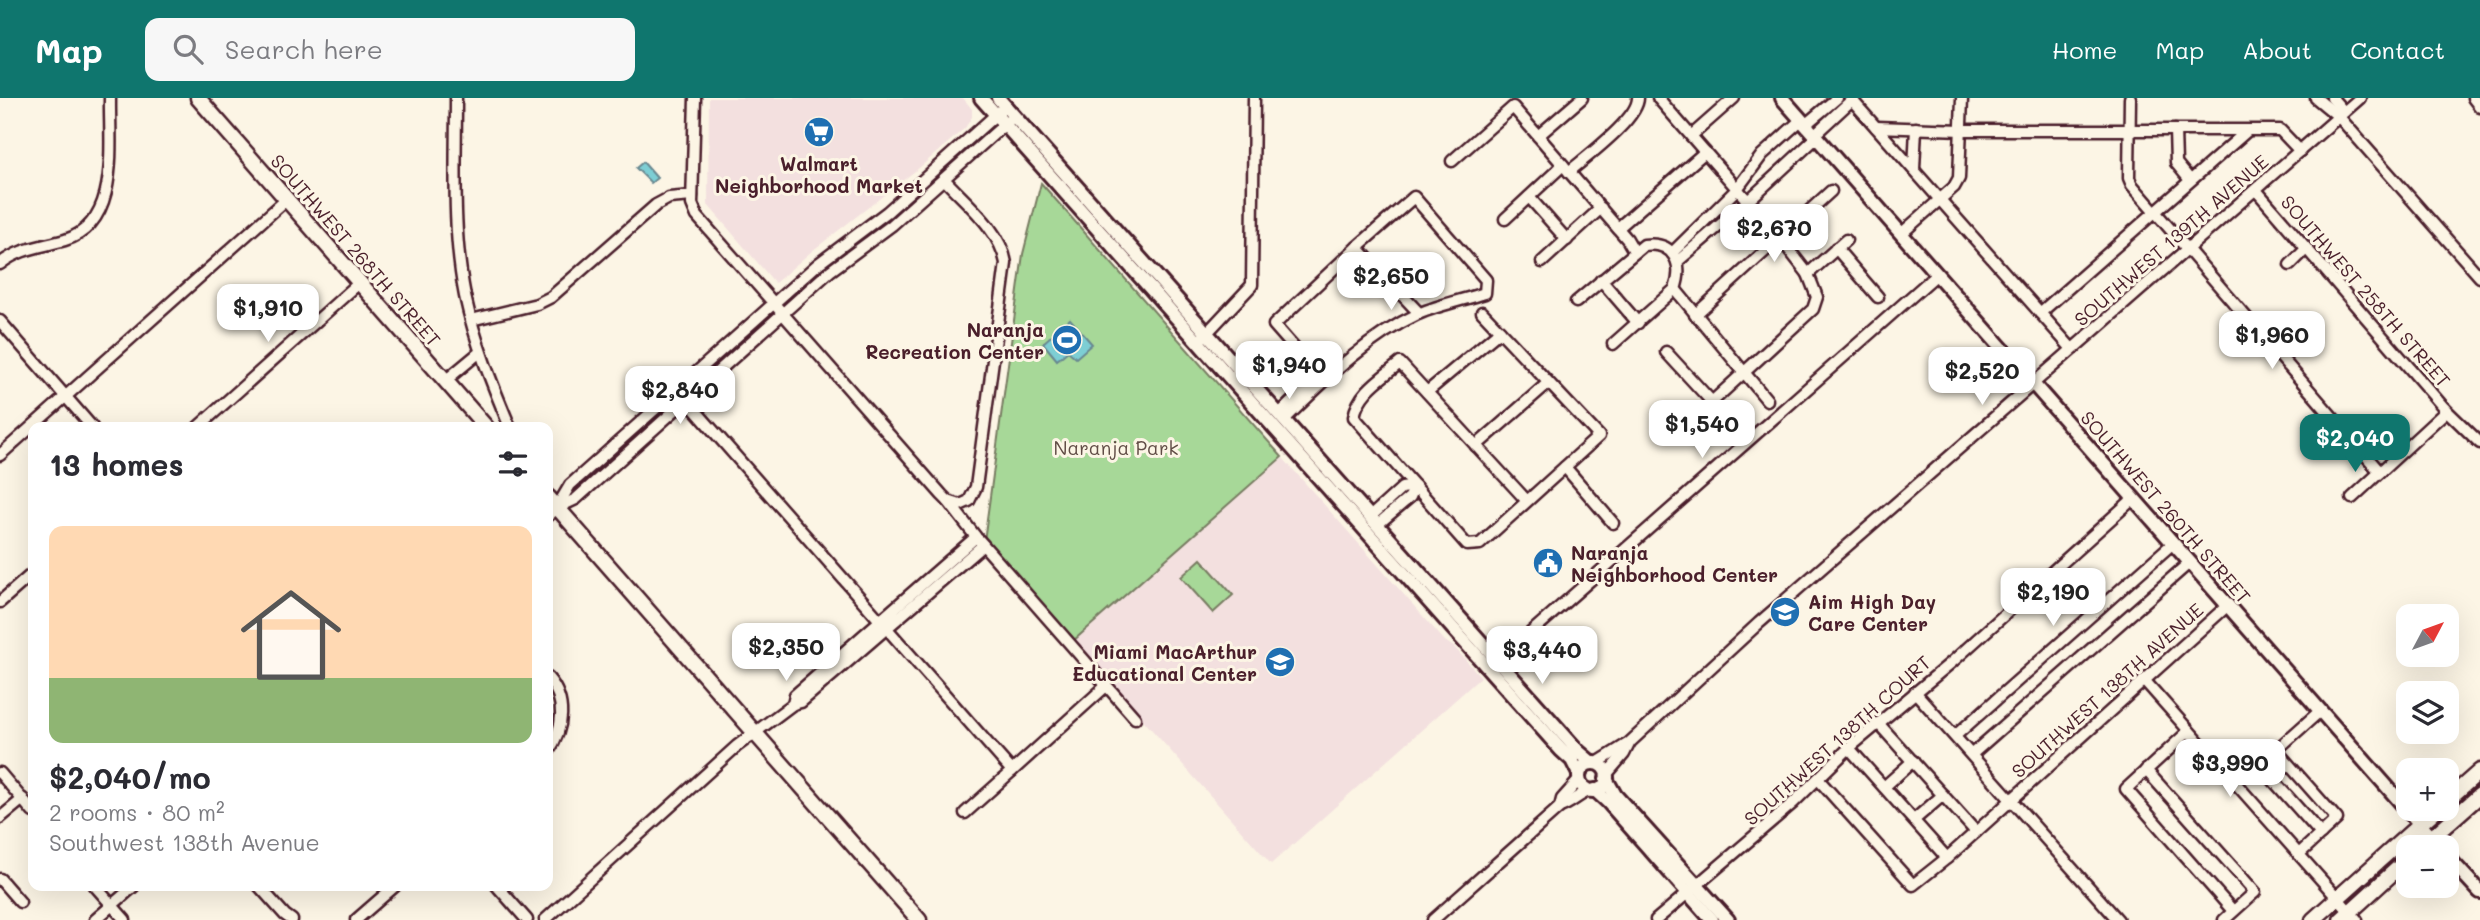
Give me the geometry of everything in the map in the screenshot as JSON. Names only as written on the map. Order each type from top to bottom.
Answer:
[{"type":"main road","name":"SOUTHWEST 268TH STREET","points":[[198,98],[481,422]]},
{"type":"main road","points":[[553,509],[919,920]]},
{"type":"main road","points":[[2459,790],[2480,771]]},
{"type":"main road","points":[[2440,835],[2480,795]]},
{"type":"main road","points":[[2313,920],[2424,821]]},
{"type":"main road","points":[[2349,917],[2396,871]]},
{"type":"street","points":[[0,264],[24,249],[69,239],[83,231],[95,219],[107,193],[110,98]]},
{"type":"street","points":[[456,98],[457,232],[465,295],[480,352],[508,422]]},
{"type":"street","points":[[695,98],[692,204],[697,216],[1135,718]]},
{"type":"street","points":[[981,98],[1004,112],[1494,665],[1578,751],[1603,768],[1615,795],[1692,889],[1712,920]]},
{"type":"street","points":[[1203,337],[1252,285],[1254,98]]},
{"type":"street","points":[[1538,136],[1582,98]]},
{"type":"street","points":[[1505,219],[1630,117],[1638,105],[1638,98]]},
{"type":"street","points":[[1658,98],[1780,238],[1808,274],[1817,298],[1812,309],[1689,423]]},
{"type":"street","points":[[1691,136],[1734,98]]},
{"type":"street","name":"SOUTHWEST 260TH STREET","points":[[1782,98],[2420,825],[2426,835]]},
{"type":"street","points":[[1675,257],[1713,231],[1748,201],[1837,98]]},
{"type":"street","points":[[1900,234],[1954,187],[1959,178],[1962,98]]},
{"type":"street","points":[[2130,98],[2129,178],[2138,193],[2380,472]]},
{"type":"street","points":[[2316,98],[2342,115]]},
{"type":"street","points":[[2332,98],[2342,115],[2476,265],[2480,277]]},
{"type":"street","name":"SOUTHWEST 139TH AVENUE","points":[[1595,763],[1629,743],[1759,623],[2360,98]]},
{"type":"street","points":[[2473,98],[2480,107]]},
{"type":"street","points":[[1675,257],[1704,221],[1737,189],[1762,155],[1809,129],[1853,99],[2072,349]]},
{"type":"street","points":[[1452,161],[1513,107],[1601,208],[1634,251]]},
{"type":"street","points":[[553,506],[576,499],[830,271],[892,225],[944,179],[1004,112]]},
{"type":"street","points":[[553,505],[570,485],[818,264],[887,212],[1004,112]]},
{"type":"street","points":[[1876,127],[1962,130],[2280,130],[2300,151]]},
{"type":"street","points":[[1914,169],[1916,128]]},
{"type":"street","points":[[2175,130],[2176,163],[2190,180]]},
{"type":"street","points":[[2040,313],[2247,131]]},
{"type":"street","points":[[1618,229],[1705,152]]},
{"type":"street","points":[[944,179],[993,234],[1004,254],[1005,273],[976,487],[971,498],[960,505],[948,501]]},
{"type":"street","name":"SOUTHWEST 258TH STREET","points":[[2256,190],[2445,409],[2480,443]]},
{"type":"street","points":[[1695,315],[1831,191]]},
{"type":"street","points":[[471,320],[551,297],[656,205],[668,198],[692,196]]},
{"type":"street","points":[[1281,417],[1381,335],[1419,313],[1485,293],[1486,280],[1414,197],[1274,325],[1323,381]]},
{"type":"street","points":[[1530,197],[1567,240]]},
{"type":"street","points":[[38,422],[287,199]]},
{"type":"street","points":[[1542,262],[1601,208]]},
{"type":"street","points":[[1704,221],[1713,231]]},
{"type":"street","points":[[1808,274],[1846,240]]},
{"type":"street","points":[[1576,302],[1634,251],[1648,244],[1662,247],[1675,257],[1680,270],[1675,289],[1613,344]]},
{"type":"street","points":[[1357,247],[1419,313]]},
{"type":"street","points":[[1836,248],[1878,297]]},
{"type":"street","points":[[2290,265],[2306,249]]},
{"type":"street","points":[[1494,665],[1936,275]]},
{"type":"street","points":[[1601,280],[1638,323]]},
{"type":"street","points":[[204,422],[359,283]]},
{"type":"street","points":[[1675,289],[1767,400]]},
{"type":"street","points":[[1482,312],[1599,436],[1480,544],[1467,545],[1354,417],[1356,405],[1362,396],[1401,363],[1527,501]]},
{"type":"street","points":[[0,321],[88,422]]},
{"type":"street","points":[[1427,392],[1500,331]]},
{"type":"street","points":[[1203,337],[1281,417],[1373,521],[1572,760],[1585,788],[1593,790],[1608,802],[1692,889],[1728,920]]},
{"type":"street","points":[[445,382],[480,352]]},
{"type":"street","points":[[1666,352],[1712,402]]},
{"type":"street","points":[[1476,446],[1548,383]]},
{"type":"street","points":[[677,389],[1012,771]]},
{"type":"street","points":[[2352,498],[2443,414],[2445,409]]},
{"type":"street","points":[[0,455],[28,430]]},
{"type":"street","points":[[1565,467],[1613,523]]},
{"type":"street","points":[[1373,521],[1389,499],[1402,488],[1415,486]]},
{"type":"street","points":[[1373,521],[1397,508],[1410,497],[1415,486]]},
{"type":"street","points":[[1389,499],[1397,508]]},
{"type":"street","name":"SOUTHWEST 138TH COURT","points":[[1656,920],[1793,803],[1849,748],[1952,662],[2133,499]]},
{"type":"street","points":[[545,920],[737,746],[793,704],[795,695],[883,626],[979,541]]},
{"type":"street","points":[[1955,736],[2172,544]]},
{"type":"street","points":[[1972,754],[2189,563]]},
{"type":"street","points":[[0,602],[28,577]]},
{"type":"street","name":"SOUTHWEST 138TH AVENUE","points":[[1818,779],[1913,885],[1947,858],[2227,606]]},
{"type":"street","points":[[2144,680],[2299,854],[2349,917]]},
{"type":"street","points":[[553,686],[559,696],[562,713],[560,730],[553,742]]},
{"type":"street","points":[[965,813],[1106,686]]},
{"type":"street","points":[[1915,692],[2118,920]]},
{"type":"street","points":[[2319,711],[2264,761],[2264,770],[2321,834]]},
{"type":"street","points":[[1878,723],[1976,832]]},
{"type":"street","points":[[2189,731],[2126,789],[2233,912]]},
{"type":"street","name":"SOUTHWEST 139TH AVENUE","points":[[1606,777],[1629,743]]},
{"type":"street","points":[[1849,748],[1947,858]]},
{"type":"street","points":[[2276,750],[2337,819],[2299,854]]},
{"type":"street","points":[[1884,787],[1913,761]]},
{"type":"street","points":[[1560,807],[1562,799],[1585,765],[1595,763]]},
{"type":"street","points":[[2146,770],[2255,892],[2224,920]]},
{"type":"street","points":[[0,773],[28,806]]},
{"type":"street","points":[[1433,920],[1560,807],[1578,796],[1602,787],[1606,777]]},
{"type":"street","points":[[1914,820],[1943,795]]},
{"type":"street","points":[[0,818],[23,799]]},
{"type":"street","points":[[2459,869],[2480,892]]},
{"type":"street","points":[[0,879],[20,902]]},
{"type":"street","points":[[99,891],[125,920]]},
{"type":"street","points":[[95,920],[128,891]]},
{"type":"street","points":[[263,891],[292,920]]},
{"type":"street","points":[[356,920],[389,891]]},
{"type":"street","points":[[501,891],[527,920]]},
{"type":"shaded area","points":[[709,98],[963,98],[972,109],[972,117],[965,128],[919,168],[775,283],[708,205]]},
{"type":"shaded area","name":"Miami MacArthur Educational Center","points":[[1282,457],[1445,641],[1455,648],[1481,677],[1271,864],[1073,641]]},
{"type":"green space","name":"Naranja Park","points":[[1041,183],[1282,457],[1073,641],[984,541],[1023,254]]},
{"type":"green space","points":[[1201,559],[1233,595],[1213,613],[1181,577]]},
{"type":"water","points":[[643,162],[657,178],[651,183],[636,168]]},
{"type":"water","points":[[1070,319],[1092,344],[1076,358],[1068,351],[1057,360],[1043,343]]},
{"type":"place","name":"Walmart Neighborhood Market","points":[[819,132]]},
{"type":"place","name":"Naranja Recreation Center","points":[[1067,340]]},
{"type":"place","name":"Naranja Neighborhood Center","points":[[1548,563]]},
{"type":"place","name":"Aim High Day Care Center","points":[[1785,612]]},
{"type":"place","name":"Miami MacArthur Educational Center","points":[[1280,662]]}]
